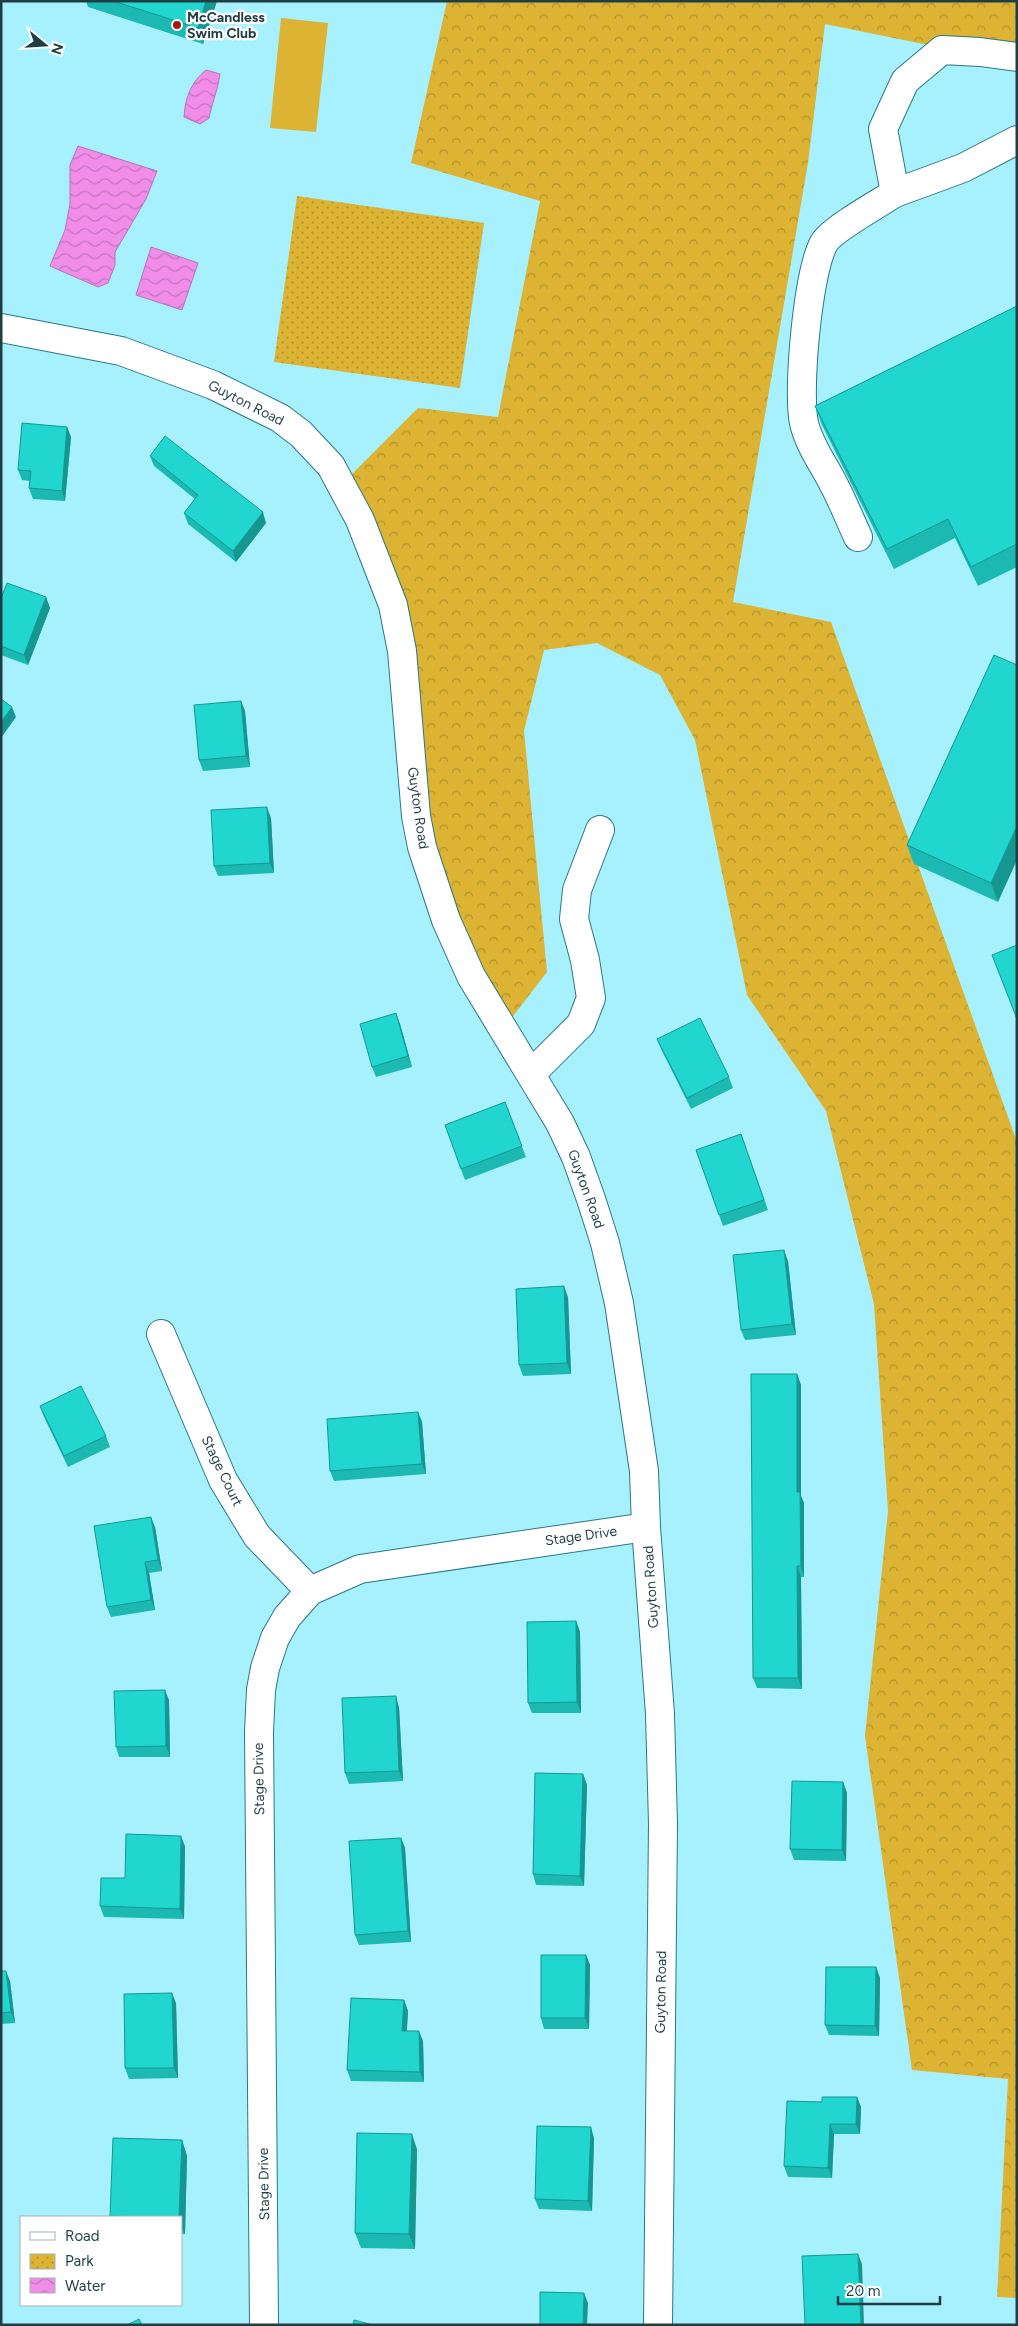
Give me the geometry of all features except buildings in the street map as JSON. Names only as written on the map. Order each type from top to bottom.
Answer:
[{"type":"street","points":[[896,193],[883,129],[905,81],[942,50],[980,52],[1017,57]]},
{"type":"street","points":[[858,537],[804,423],[802,378],[807,328],[813,281],[824,242],[850,221],[896,193],[963,168],[1017,140]]},
{"type":"street","name":"Guyton Road","points":[[1,328],[121,351],[213,385],[280,418],[302,434],[331,466],[360,520],[378,562],[393,605],[402,650],[416,816],[422,847],[434,886],[457,948],[471,976],[560,1123],[576,1157],[605,1243],[619,1303],[644,1471],[646,1527],[660,1714],[664,1824],[658,2325]]},
{"type":"street","points":[[531,1074],[581,1024],[591,998],[585,960],[574,918],[577,890],[600,830]]},
{"type":"street","name":"Stage Court","points":[[161,1334],[223,1480],[257,1536],[310,1591]]},
{"type":"street","name":"Stage Drive","points":[[264,2325],[259,1732],[261,1690],[265,1668],[275,1638],[287,1617],[310,1591],[360,1569],[646,1527]]},
{"type":"green space","points":[[447,1],[1017,1],[1017,63],[825,24],[808,163],[733,602],[831,622],[1017,1142],[1017,2298],[997,2297],[1008,2079],[912,2070],[865,1736],[888,1511],[874,1304],[826,1111],[747,995],[695,740],[660,675],[597,643],[544,650],[524,731],[547,972],[503,1029],[446,920],[402,651],[342,484],[418,408],[498,417],[540,201],[411,163]]},
{"type":"green space","points":[[281,18],[328,23],[316,132],[270,128]]},
{"type":"green space","points":[[297,196],[484,223],[460,388],[274,362]]},
{"type":"water","points":[[206,70],[220,74],[209,118],[200,124],[184,117],[187,97],[196,80]]},
{"type":"water","points":[[78,146],[157,171],[146,199],[115,252],[115,265],[108,283],[98,287],[50,266],[65,230],[70,204],[70,165]]},
{"type":"water","points":[[151,247],[198,263],[182,310],[136,295]]},
{"type":"place","name":"McCandless Swim Club","points":[[177,25]]}]
